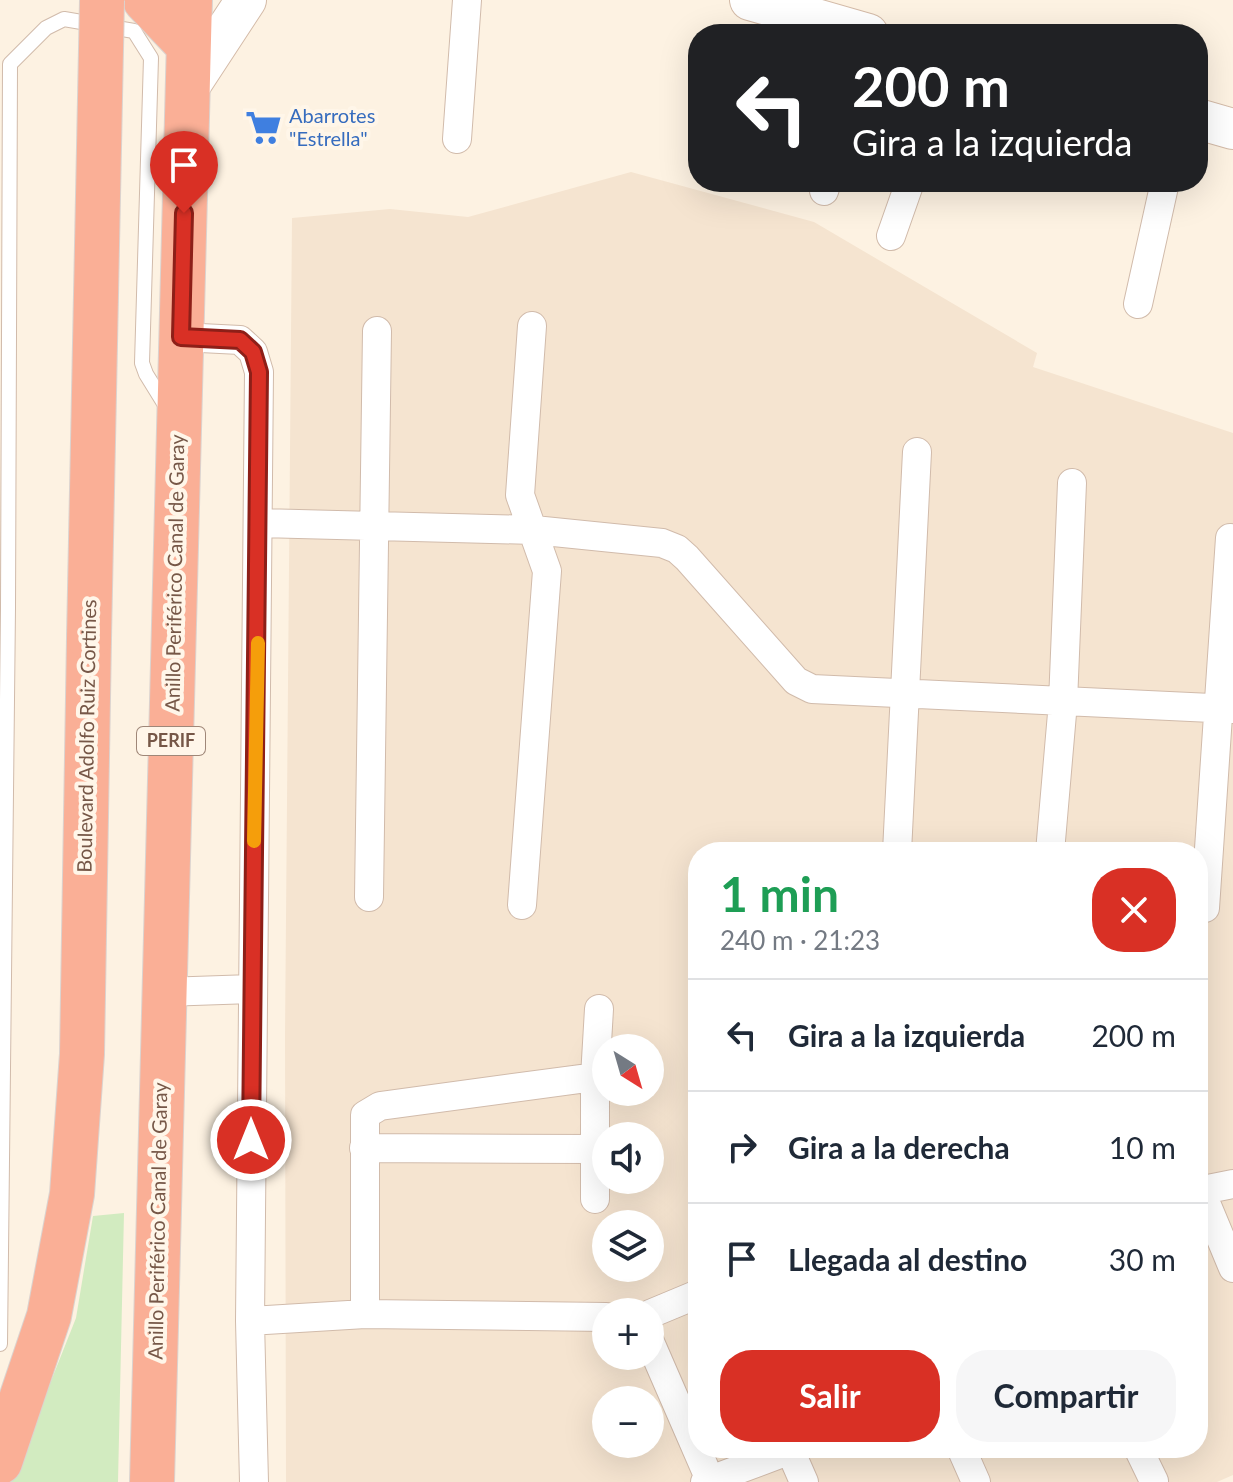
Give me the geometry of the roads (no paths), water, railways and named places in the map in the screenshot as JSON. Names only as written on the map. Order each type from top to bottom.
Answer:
[{"type":"highway","name":"Boulevard Adolfo Ruiz Cortines","points":[[0,1462],[49,1316],[72,1194],[82,1054],[102,0]]},
{"type":"highway","points":[[145,0],[188,45]]},
{"type":"highway","name":"Anillo Periférico Canal de Garay","points":[[152,1482],[190,0]]},
{"type":"street","points":[[187,90],[246,0]]},
{"type":"street","points":[[457,139],[467,0]]},
{"type":"street","points":[[750,0],[833,24]]},
{"type":"street","points":[[1208,122],[1233,129]]},
{"type":"street","points":[[891,236],[906,192]]},
{"type":"street","points":[[1138,304],[1163,192]]},
{"type":"street","points":[[522,905],[547,571],[520,495],[532,326]]},
{"type":"street","points":[[369,897],[377,331]]},
{"type":"street","points":[[181,337],[240,340],[253,352],[259,372],[260,523],[250,1321],[254,1482]]},
{"type":"street","points":[[898,842],[917,452]]},
{"type":"street","points":[[1051,842],[1063,702],[1072,483]]},
{"type":"street","points":[[260,523],[534,530],[669,545],[687,558],[796,681],[812,689],[1226,708]]},
{"type":"street","points":[[1208,879],[1226,708],[1230,538]]},
{"type":"street","points":[[164,992],[252,989]]},
{"type":"street","points":[[598,1034],[599,1009]]},
{"type":"street","points":[[365,1314],[365,1115],[380,1106],[592,1077]]},
{"type":"street","points":[[364,1148],[592,1149]]},
{"type":"street","points":[[1208,1189],[1233,1184]]},
{"type":"street","points":[[595,1194],[595,1199]]},
{"type":"street","points":[[1208,1211],[1233,1268]]},
{"type":"street","points":[[664,1308],[688,1298]]},
{"type":"street","points":[[250,1321],[365,1314],[592,1317]]},
{"type":"street","points":[[661,1370],[688,1435]]},
{"type":"street","points":[[698,1458],[707,1481],[769,1458]]},
{"type":"street","points":[[796,1458],[804,1482]]},
{"type":"street","points":[[965,1458],[976,1482]]},
{"type":"street","points":[[1143,1458],[1154,1481]]},
{"type":"lane","points":[[1,1336],[10,64],[46,28],[64,19],[134,31],[151,58],[142,363],[178,427]]},
{"type":"place","name":"Abarrotes \"Estrella\"","points":[[263,128]]}]
